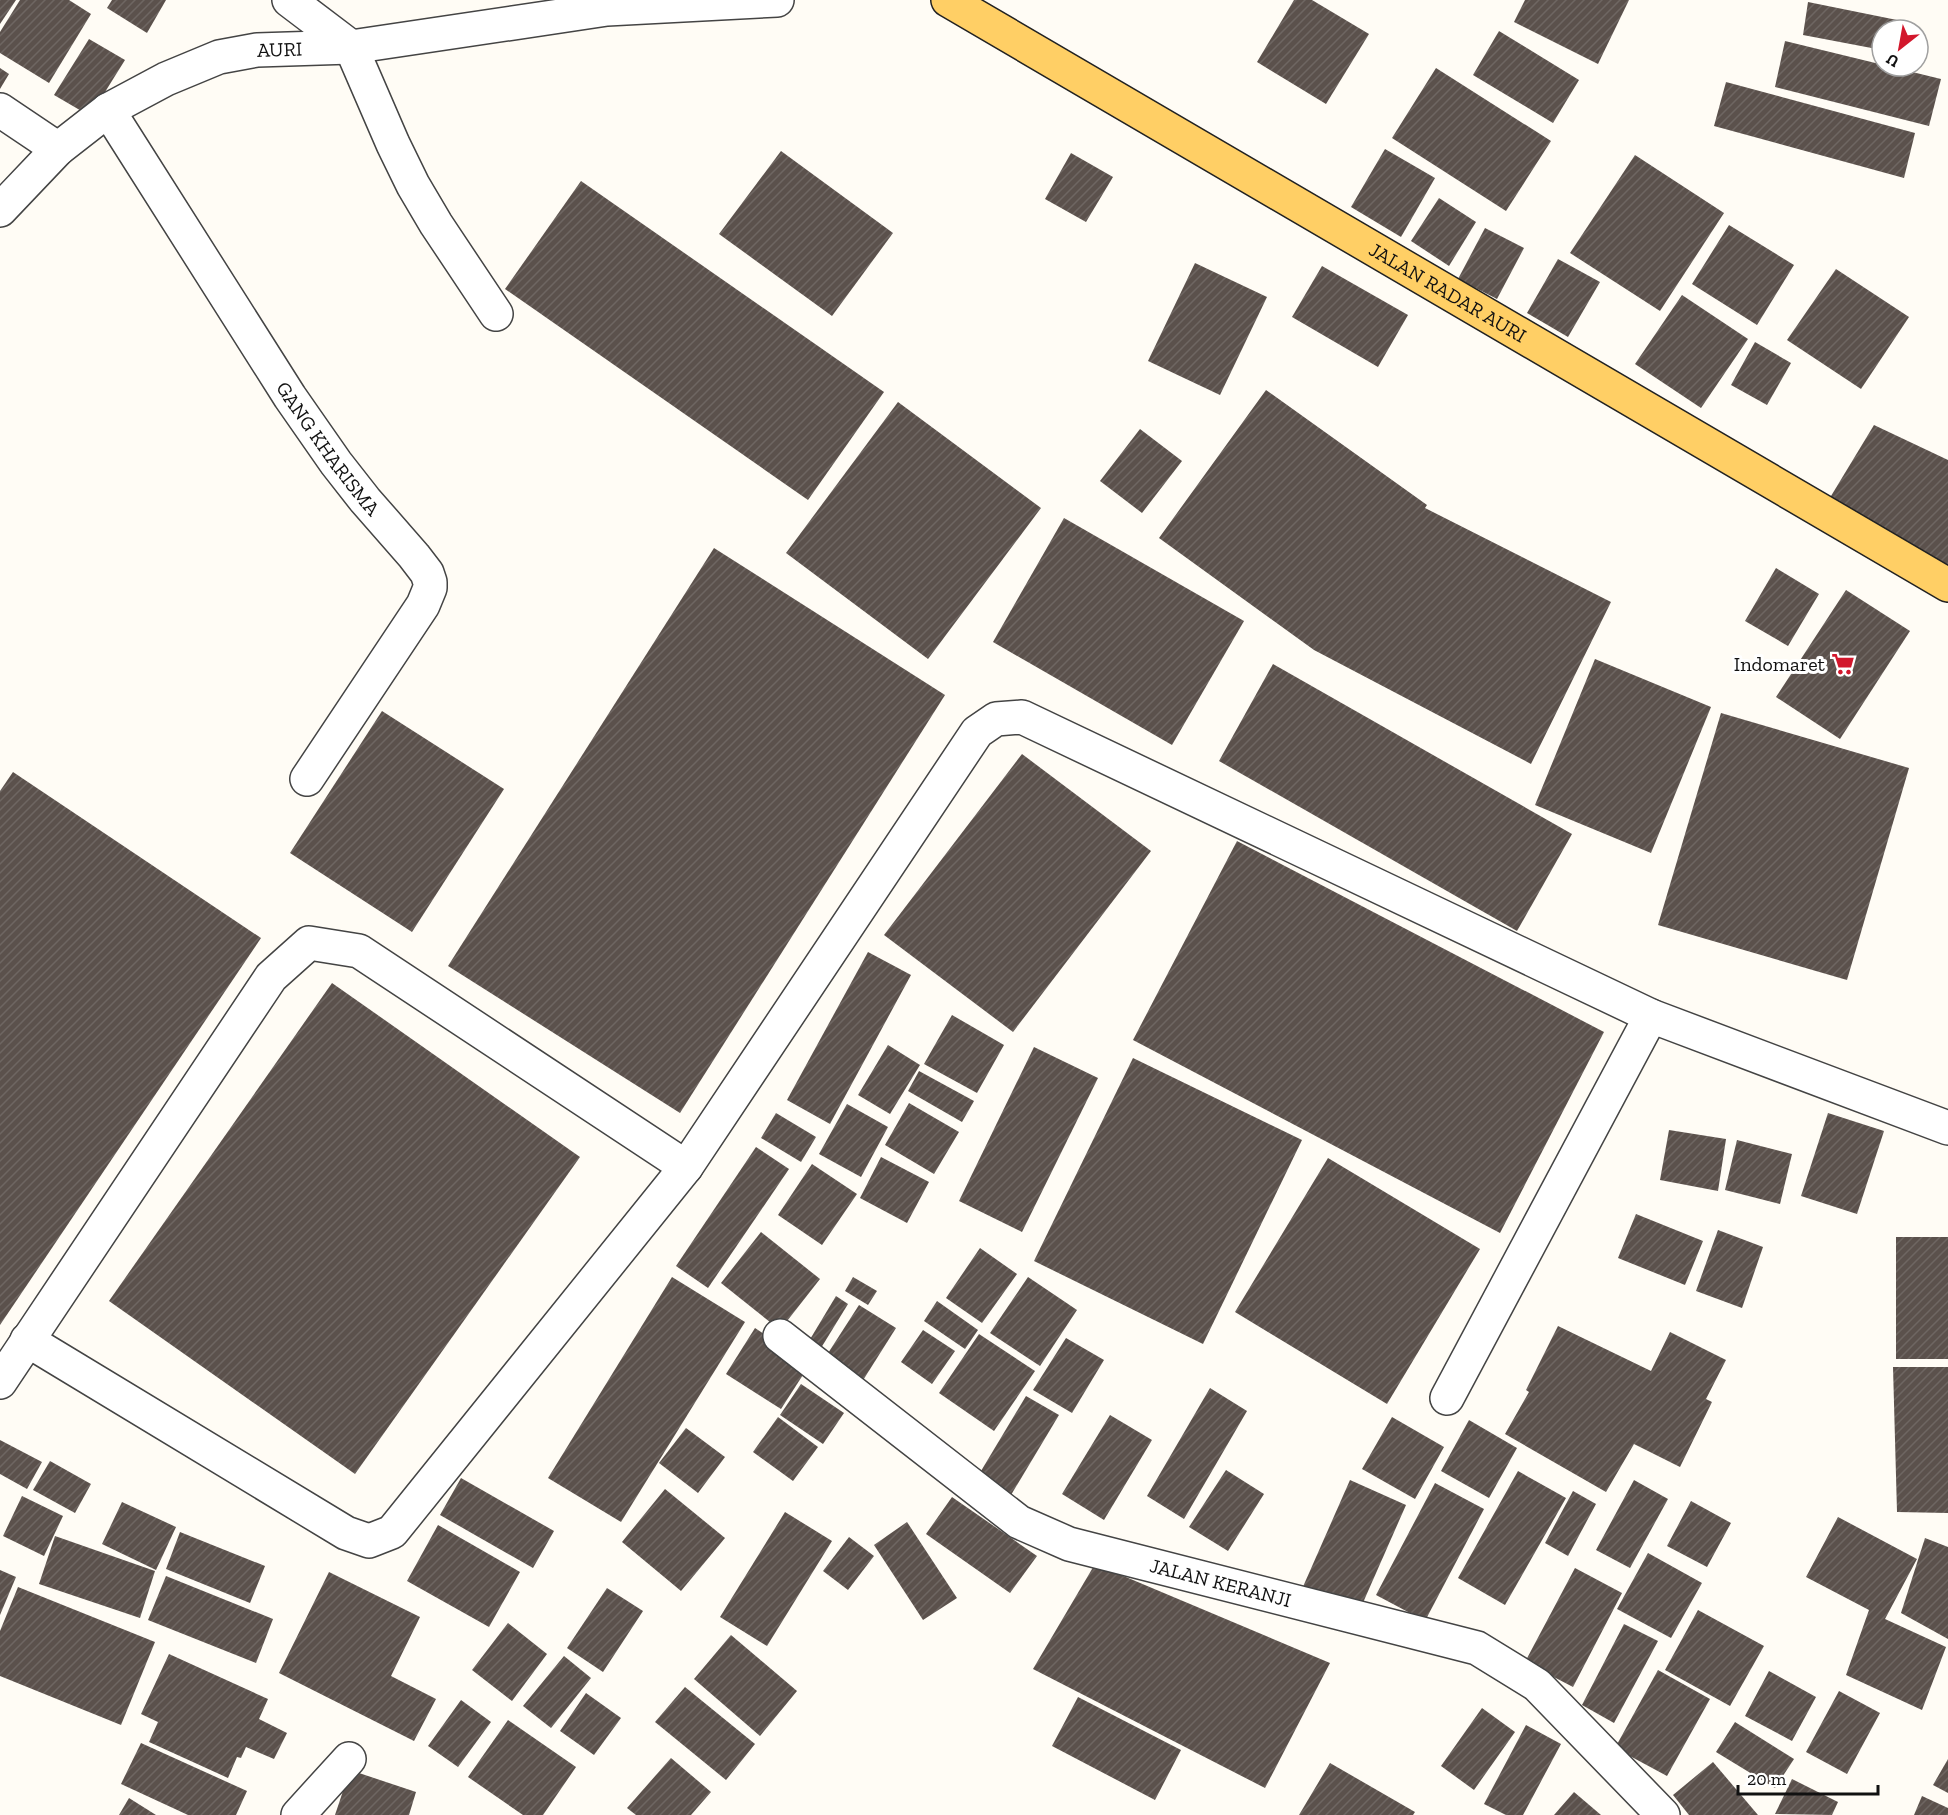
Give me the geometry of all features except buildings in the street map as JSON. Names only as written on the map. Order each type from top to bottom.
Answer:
[{"type":"main road","name":"JALAN RADAR AURI","points":[[948,0],[1948,585]]},
{"type":"street","points":[[289,0],[351,47],[413,185],[496,314]]},
{"type":"street","name":"AURI","points":[[0,210],[58,149],[108,110],[166,80],[219,57],[257,50],[351,47],[610,4],[777,0]]},
{"type":"street","points":[[0,110],[58,149]]},
{"type":"street","name":"GANG KHARISMA","points":[[108,110],[290,398],[336,463],[430,578],[429,593],[423,605],[307,779]]},
{"type":"street","points":[[27,1340],[346,1533],[369,1541],[392,1532],[686,1167],[977,732],[996,719],[1022,717],[1651,1016],[1948,1128]]},
{"type":"street","points":[[0,1382],[271,977],[309,943],[359,951],[686,1167]]},
{"type":"street","points":[[1447,1398],[1651,1016]]},
{"type":"street","name":"JALAN KERANJI","points":[[780,1336],[1019,1522],[1070,1544],[1477,1648],[1537,1685],[1663,1815]]},
{"type":"street","points":[[298,1815],[349,1759]]},
{"type":"place","name":"Indomaret","points":[[1843,664]]}]
